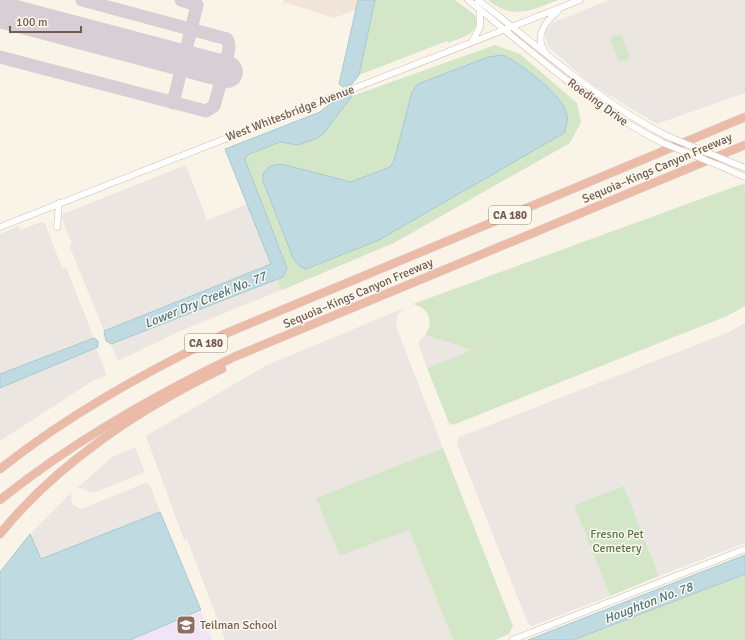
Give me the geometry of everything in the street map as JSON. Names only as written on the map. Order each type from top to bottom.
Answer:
[{"type":"highway","name":"Sequoia–Kings Canyon Freeway","points":[[0,468],[34,443],[138,376],[229,332],[745,117]]},
{"type":"highway","name":"Sequoia–Kings Canyon Freeway","points":[[0,500],[46,464],[112,422],[147,401],[234,358],[745,145]]},
{"type":"highway","points":[[0,534],[34,495],[55,477],[83,454],[115,431],[150,409],[220,370],[383,295]]},
{"type":"highway","points":[[0,539],[55,477]]},
{"type":"street","name":"Roeding Drive","points":[[468,0],[506,29],[594,102],[636,129],[663,144],[745,177]]},
{"type":"street","name":"Roeding Drive","points":[[478,0],[513,26],[550,58],[598,95],[646,126],[745,168]]},
{"type":"street","name":"West Whitesbridge Avenue","points":[[0,226],[580,0]]},
{"type":"street","points":[[550,58],[541,46],[540,36],[548,20],[564,7]]},
{"type":"street","points":[[472,42],[480,27],[480,10]]},
{"type":"street","points":[[57,227],[59,204]]},
{"type":"street","points":[[512,640],[745,549]]},
{"type":"shaded area","points":[[284,0],[358,0],[356,10],[334,18],[287,3],[283,4]]},
{"type":"shaded area","points":[[609,0],[745,0],[745,93],[657,124],[594,86],[548,47],[545,35],[547,27],[554,22]]},
{"type":"shaded area","points":[[186,165],[207,220],[247,204],[271,264],[104,331],[69,245],[72,244],[61,217],[63,214]]},
{"type":"shaded area","points":[[41,222],[45,223],[62,268],[66,267],[94,338],[0,374],[0,234],[18,226],[20,230]]},
{"type":"shaded area","points":[[277,279],[282,290],[178,332],[118,361],[111,344]]},
{"type":"shaded area","points":[[404,308],[398,314],[396,326],[443,448],[317,498],[340,556],[409,530],[453,640],[225,640],[187,539],[184,540],[146,436],[265,366]]},
{"type":"shaded area","points":[[745,323],[745,543],[659,576],[624,486],[574,505],[610,596],[532,626],[528,624],[457,444],[459,437],[727,333]]},
{"type":"shaded area","points":[[425,335],[473,350],[427,368],[419,346],[419,342]]},
{"type":"shaded area","points":[[96,348],[107,375],[94,380],[0,441],[0,388]]},
{"type":"shaded area","points":[[135,447],[145,472],[96,492],[90,492],[80,488],[76,489],[112,457]]},
{"type":"shaded area","points":[[145,483],[150,485],[160,512],[41,560],[30,534],[71,493],[72,504],[81,509]]},
{"type":"shaded area","name":"Teilman School","points":[[201,612],[212,640],[130,640],[131,638]]},
{"type":"green space","points":[[375,0],[455,0],[475,15],[475,27],[473,31],[464,37],[448,43],[447,41],[359,75]]},
{"type":"green space","points":[[488,0],[558,0],[530,10],[514,12],[497,6]]},
{"type":"green space","points":[[621,34],[630,58],[619,62],[610,38]]},
{"type":"green space","points":[[495,45],[520,54],[577,103],[581,122],[570,143],[394,243],[282,290],[277,279],[283,277],[245,160],[247,155],[280,142],[298,145],[315,139],[323,134],[352,96]]},
{"type":"green space","points":[[742,184],[745,185],[745,306],[727,316],[453,425],[449,423],[427,368],[472,350],[425,335],[430,325],[429,316],[419,306],[413,304]]},
{"type":"green space","points":[[443,448],[513,626],[509,634],[495,640],[453,640],[409,530],[340,556],[316,498]]},
{"type":"green space","name":"Fresno Pet Cemetery","points":[[624,486],[659,576],[610,596],[574,505]]},
{"type":"green space","points":[[745,574],[745,640],[573,640]]},
{"type":"water","points":[[358,0],[375,0],[359,75],[352,84],[343,87],[339,84]]},
{"type":"water","points":[[503,55],[519,64],[538,79],[561,102],[567,115],[567,124],[564,133],[379,240],[306,269],[299,266],[293,258],[263,181],[263,174],[270,166],[281,164],[351,182],[390,167],[394,161],[412,92],[418,84],[488,57]]},
{"type":"water","name":"Lower Dry Creek No. 77","points":[[347,95],[352,96],[323,134],[315,139],[298,145],[280,142],[247,155],[245,160],[287,268],[283,277],[111,344],[106,341],[104,331],[271,264],[225,149],[320,112],[335,100]]},
{"type":"water","points":[[94,338],[98,341],[98,347],[0,388],[0,374]]},
{"type":"water","points":[[160,512],[201,610],[130,640],[0,640],[0,572],[30,534],[41,559]]},
{"type":"water","name":"Houghton No. 78","points":[[745,555],[745,574],[573,640],[528,640]]},
{"type":"taxiway","points":[[82,0],[227,39],[229,49],[227,57],[223,63],[218,67],[208,67]]},
{"type":"taxiway","points":[[173,103],[197,5],[181,0]]},
{"type":"taxiway","points":[[0,57],[206,111],[214,106],[221,81],[221,76],[218,71],[208,67]]},
{"type":"runway","points":[[0,12],[227,72]]},
{"type":"place","name":"Teilman School","points":[[186,625]]}]
